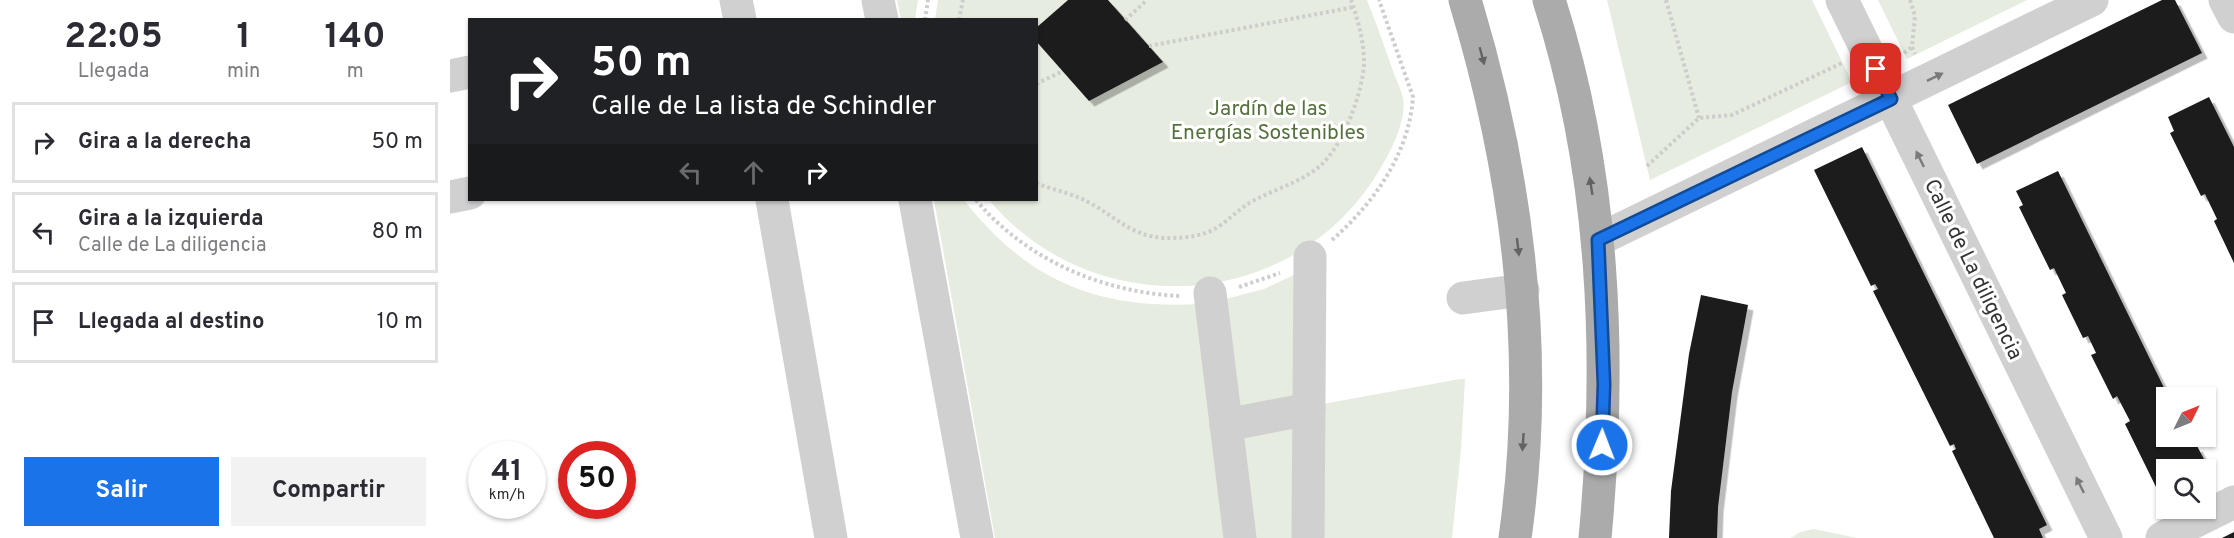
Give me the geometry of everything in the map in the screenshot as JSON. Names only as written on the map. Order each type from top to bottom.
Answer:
[{"type":"main road","points":[[1465,0],[1481,52],[1503,145],[1515,218],[1523,290],[1526,342],[1525,415],[1515,538]]},
{"type":"main road","points":[[1549,0],[1580,122],[1598,240],[1604,384],[1602,465],[1595,538]]},
{"type":"street","points":[[736,0],[740,18]]},
{"type":"street","points":[[878,0],[882,18]]},
{"type":"street","name":"Calle de La diligencia","points":[[1842,0],[2106,538]]},
{"type":"street","points":[[1598,240],[2092,0]]},
{"type":"street","points":[[2224,0],[2234,17]]},
{"type":"street","points":[[450,76],[468,72]]},
{"type":"street","points":[[450,197],[468,193]]},
{"type":"street","points":[[772,201],[831,538]]},
{"type":"street","points":[[915,201],[976,538]]},
{"type":"street","points":[[1308,538],[1310,257]]},
{"type":"street","points":[[1463,298],[1523,290]]},
{"type":"street","points":[[1210,293],[1240,538]]},
{"type":"street","points":[[1226,425],[1309,409]]},
{"type":"street","points":[[2162,538],[2234,502]]},
{"type":"path","points":[[925,18],[928,0]]},
{"type":"path","points":[[959,18],[963,0]]},
{"type":"path","points":[[1125,20],[1147,0]]},
{"type":"path","points":[[1038,184],[1088,202],[1122,225],[1143,234],[1163,238],[1206,233],[1218,227],[1251,202],[1305,177],[1321,165],[1334,149],[1346,126],[1363,75],[1362,45],[1352,0]]},
{"type":"path","points":[[977,201],[991,218],[1027,246],[1068,269],[1115,287],[1158,295],[1186,296],[1240,286],[1289,270],[1325,247],[1354,220],[1376,194],[1396,160],[1409,128],[1413,97],[1379,0]]},
{"type":"path","points":[[1666,0],[1700,118]]},
{"type":"path","points":[[1904,53],[1912,47],[1916,24],[1910,0]]},
{"type":"path","points":[[1149,46],[1354,7]]},
{"type":"path","points":[[1647,166],[1700,118],[1732,115],[1842,62]]},
{"type":"path","points":[[1038,83],[1063,71]]},
{"type":"green space","points":[[897,0],[918,0],[915,18],[901,18]]},
{"type":"green space","points":[[938,0],[1068,0],[1038,27],[1038,18],[935,18]]},
{"type":"green space","name":"Jardín de las Energías Sostenibles","points":[[1108,0],[1367,0],[1401,90],[1404,107],[1400,128],[1377,174],[1340,220],[1295,254],[1244,276],[1190,286],[1135,283],[1081,268],[1032,240],[990,201],[1038,201],[1038,42],[1089,101],[1163,62]]},
{"type":"green space","points":[[1607,0],[1812,0],[1852,82],[1650,180]]},
{"type":"green space","points":[[1878,0],[2027,0],[1907,59]]},
{"type":"green space","points":[[934,201],[965,201],[988,228],[1014,252],[1040,271],[1068,285],[1130,302],[1165,305],[1202,304],[1229,538],[995,538]]},
{"type":"green space","points":[[1300,272],[1302,400],[1234,412],[1222,300],[1264,289]]},
{"type":"green space","points":[[1465,379],[1452,538],[1320,538],[1323,404]]},
{"type":"green space","points":[[1302,419],[1299,538],[1250,538],[1237,432]]},
{"type":"green space","points":[[1814,529],[1857,538],[1791,538],[1800,532]]},
{"type":"building","points":[[1068,0],[1108,0],[1163,62],[1089,101],[1038,43],[1038,26]]},
{"type":"building","points":[[2162,0],[2175,0],[2202,53],[1977,164],[1948,105]]},
{"type":"building","points":[[2209,97],[2234,147],[2234,263],[2214,221],[2217,219],[2205,194],[2201,196],[2170,133],[2174,131],[2168,117]]},
{"type":"building","points":[[1862,147],[2047,525],[2039,529],[2043,538],[1994,538],[1952,451],[1956,449],[1954,444],[1950,446],[1873,291],[1878,289],[1875,284],[1871,286],[1814,170]]},
{"type":"building","points":[[2058,171],[2164,387],[2156,387],[2156,447],[2198,447],[2204,459],[2156,459],[2156,487],[2125,424],[2130,421],[2117,396],[2113,399],[2091,355],[2096,353],[2088,336],[2083,338],[2062,295],[2066,293],[2054,268],[2050,270],[2019,207],[2023,205],[2016,191]]},
{"type":"building","points":[[1701,295],[1748,305],[1732,392],[1718,507],[1717,538],[1669,538],[1671,491],[1689,354]]},
{"type":"building","points":[[2234,532],[2234,538],[2222,538]]},
{"type":"route","points":[[1602,445],[1604,384],[1598,240],[1891,99],[1876,69]]}]
